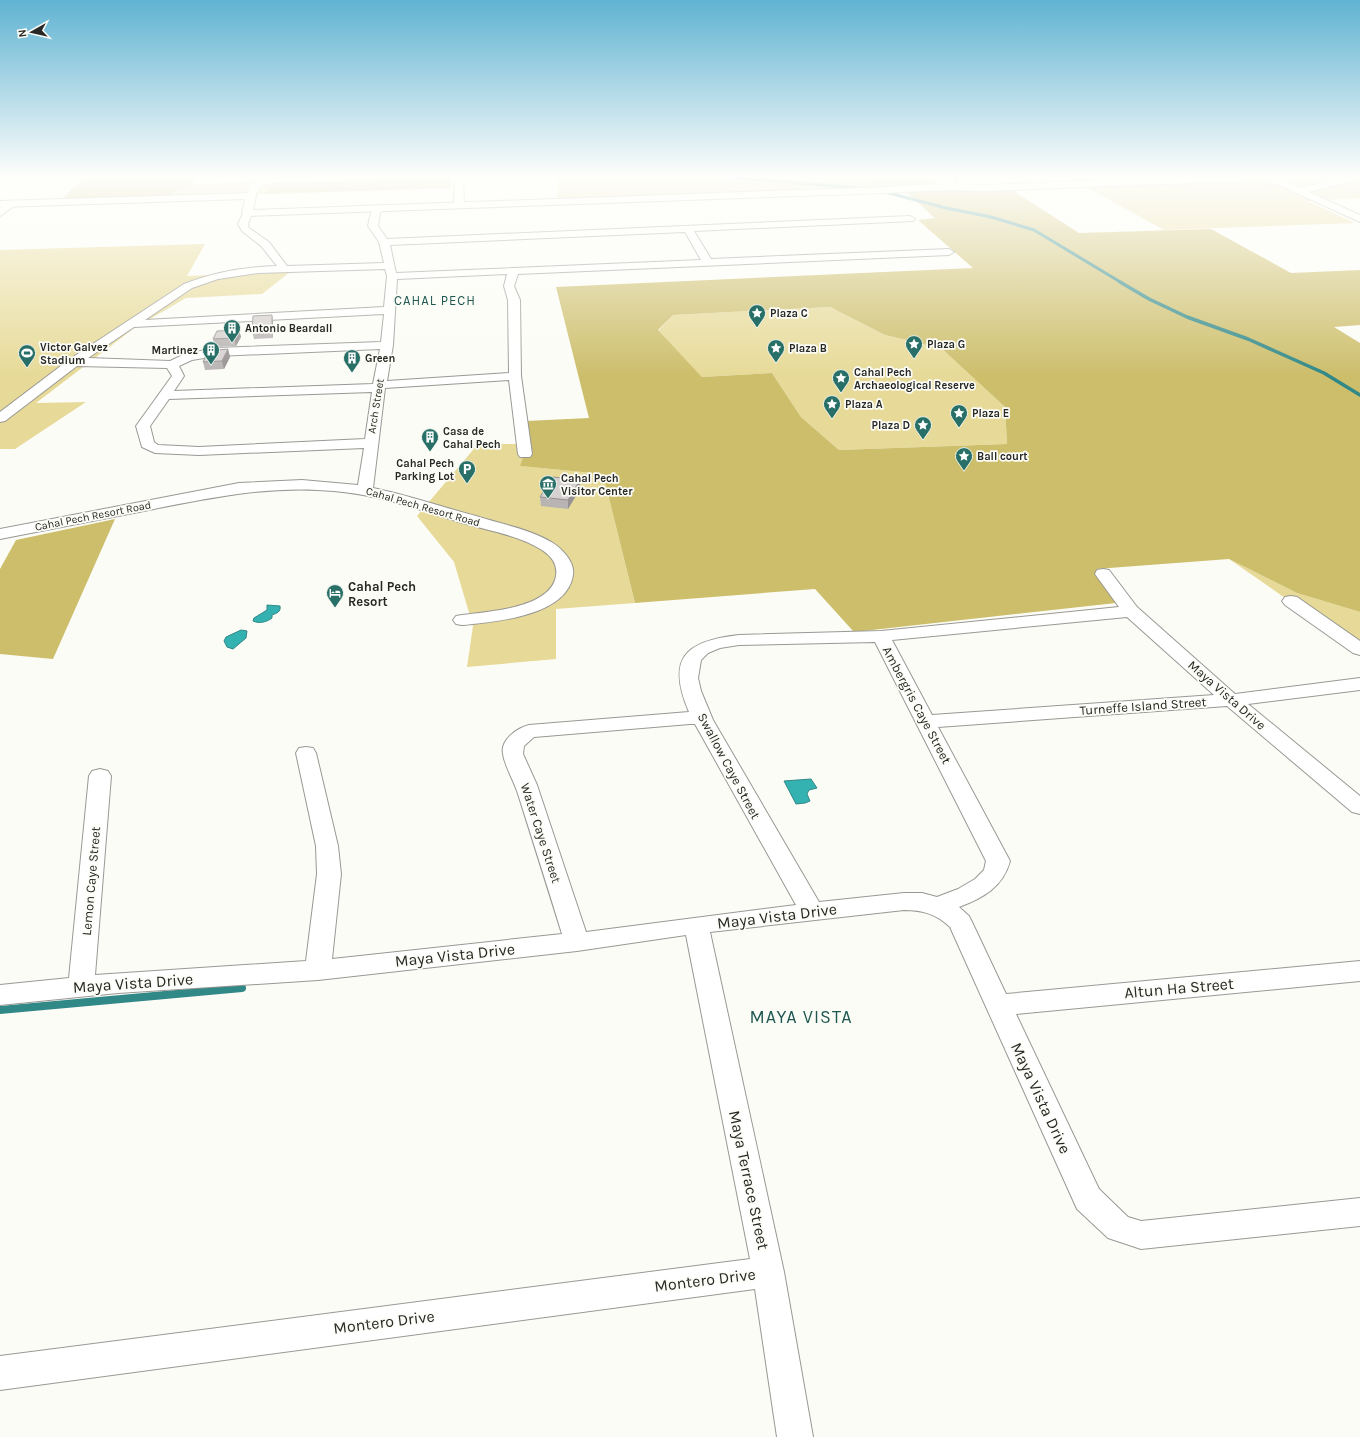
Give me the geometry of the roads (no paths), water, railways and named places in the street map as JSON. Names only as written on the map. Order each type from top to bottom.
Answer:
[{"type":"street","points":[[262,242],[284,269]]},
{"type":"street","name":"Arch Street","points":[[365,490],[379,386],[387,345],[392,271],[384,242]]},
{"type":"street","points":[[696,242],[708,262]]},
{"type":"street","points":[[0,418],[74,362],[188,286],[203,280],[235,272],[284,269],[392,271],[514,270],[949,252]]},
{"type":"street","points":[[514,270],[509,286],[514,300],[515,376],[525,454]]},
{"type":"street","points":[[129,324],[389,310]]},
{"type":"street","points":[[74,362],[158,363],[172,365],[189,357],[216,352],[387,345]]},
{"type":"street","points":[[172,365],[178,376],[143,426],[147,444],[155,449],[199,451],[371,443]]},
{"type":"street","points":[[164,395],[270,393],[515,376]]},
{"type":"street","name":"Cahal Pech Resort Road","points":[[0,534],[239,488],[309,485],[365,490],[519,534],[544,544],[556,553],[565,564],[566,575],[562,587],[548,600],[506,615],[462,620]]},
{"type":"street","name":"Maya Vista Drive","points":[[1103,574],[1131,611],[1231,700],[1360,807]]},
{"type":"street","points":[[1291,601],[1360,649]]},
{"type":"street","name":"Ambergris Caye Street","points":[[938,906],[965,895],[988,883],[997,871],[998,860],[881,636],[1131,611]]},
{"type":"street","name":"Swallow Caye Street","points":[[812,912],[745,798],[702,719],[689,680],[689,666],[695,654],[706,647],[719,642],[739,640],[881,636]]},
{"type":"street","name":"Turneffe Island Street","points":[[925,722],[1231,700],[1360,684]]},
{"type":"street","name":"Water Caye Street","points":[[577,942],[526,785],[514,754],[514,746],[520,737],[530,731],[690,718],[702,719]]},
{"type":"street","points":[[306,753],[327,846],[329,874],[318,970]]},
{"type":"street","name":"Lemon Caye Street","points":[[81,986],[100,776]]},
{"type":"street","name":"Maya Vista Drive","points":[[0,995],[81,986],[318,970],[577,942],[696,925],[911,900],[924,901],[952,913],[960,922],[1088,1199],[1119,1228],[1141,1234],[1360,1212]]},
{"type":"street","name":"Maya Terrace Street","points":[[696,925],[768,1272],[795,1437]]},
{"type":"street","name":"Altun Ha Street","points":[[998,1005],[1360,971]]},
{"type":"street","name":"Montero Drive","points":[[0,1374],[768,1272]]},
{"type":"water","points":[[267,605],[280,606],[280,610],[272,615],[272,618],[268,621],[253,621],[254,618],[267,610]]},
{"type":"water","points":[[241,630],[247,631],[246,638],[233,649],[227,647],[224,641],[226,637]]},
{"type":"water","points":[[811,779],[817,788],[809,790],[807,794],[810,801],[796,804],[784,781]]},
{"type":"waterway","points":[[1054,242],[1122,283]]},
{"type":"waterway","points":[[1120,282],[1149,299],[1187,317],[1248,339],[1324,373],[1360,395]]},
{"type":"waterway","points":[[0,1010],[242,988]]},
{"type":"place","name":"Plaza C","points":[[757,328]]},
{"type":"place","name":"Antonio Beardall","points":[[232,343]]},
{"type":"place","name":"Plaza G","points":[[914,359]]},
{"type":"place","name":"Plaza B","points":[[776,363]]},
{"type":"place","name":"Martinez","points":[[211,365]]},
{"type":"place","name":"Victor Galvez Stadium","points":[[27,368]]},
{"type":"place","name":"Green","points":[[352,373]]},
{"type":"place","name":"Cahal Pech Archaeological Reserve","points":[[841,393]]},
{"type":"place","name":"Plaza A","points":[[832,419]]},
{"type":"place","name":"Plaza E","points":[[959,428]]},
{"type":"place","name":"Plaza D","points":[[923,440]]},
{"type":"place","name":"Casa de Cahal Pech","points":[[430,452]]},
{"type":"place","name":"Ball court","points":[[964,471]]},
{"type":"place","name":"Cahal Pech Parking Lot","points":[[467,484]]},
{"type":"place","name":"Cahal Pech Visitor Center","points":[[548,499]]},
{"type":"place","name":"Cahal Pech Resort","points":[[335,608]]},
{"type":"district","name":"CAHAL PECH","points":[[435,300]]},
{"type":"district","name":"MAYA VISTA","points":[[801,1017]]}]
